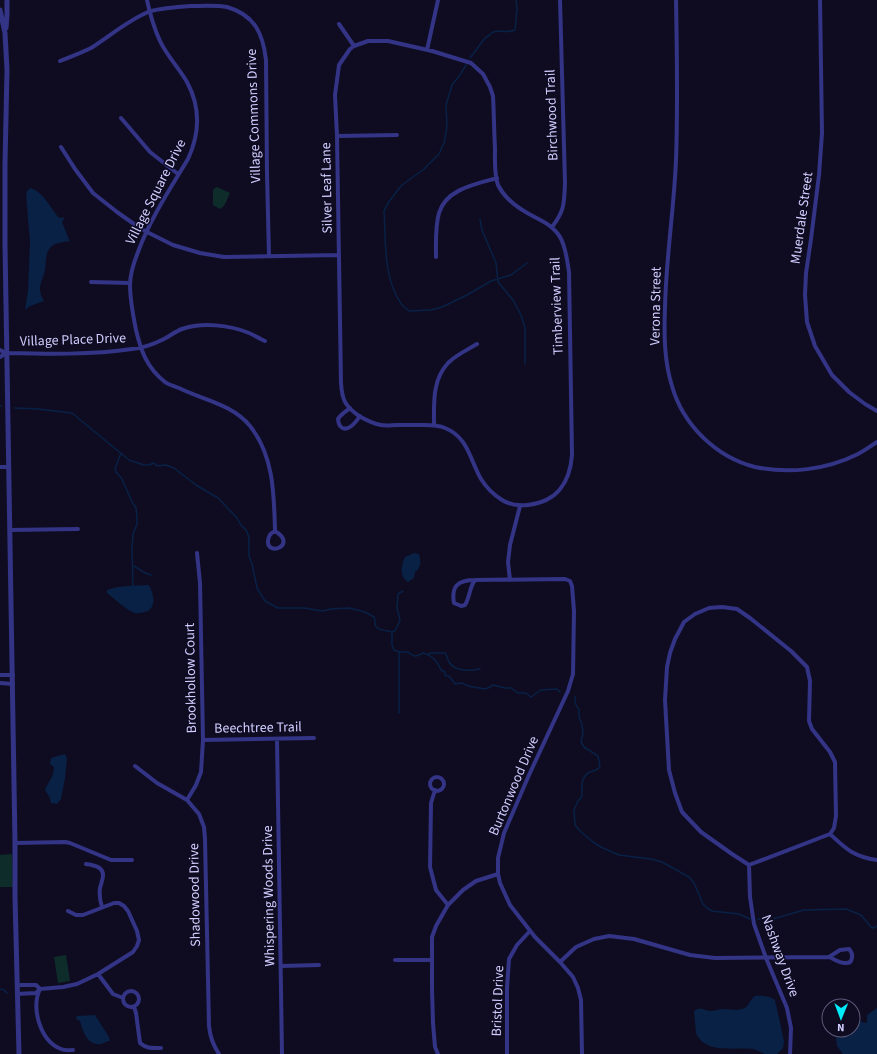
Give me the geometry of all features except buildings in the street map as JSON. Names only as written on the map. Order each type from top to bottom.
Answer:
[{"type":"street","points":[[7,0],[5,33],[7,78],[5,164],[6,353],[19,1054]]},
{"type":"street","name":"Village Square Drive","points":[[146,0],[160,41],[187,82],[198,114],[193,147],[146,232],[134,263],[130,284],[132,313],[140,348],[148,363],[166,382],[187,393],[227,408],[241,417],[251,427],[262,448],[271,472],[274,496],[275,531]]},
{"type":"street","points":[[339,24],[354,46],[368,41],[388,41],[427,50],[438,0]]},
{"type":"street","name":"Birchwood Trail","points":[[552,227],[562,211],[565,183],[560,0]]},
{"type":"street","name":"Verona Street","points":[[676,0],[676,162],[664,335],[667,363],[672,387],[683,413],[694,430],[716,450],[744,464],[768,470],[788,471],[812,469],[835,463],[857,454],[877,442]]},
{"type":"street","name":"Muerdale Street","points":[[820,0],[822,133],[820,175],[806,272],[805,295],[807,322],[815,346],[832,375],[849,392],[877,411]]},
{"type":"street","name":"Village Commons Drive","points":[[60,61],[90,48],[122,26],[149,11],[176,7],[226,7],[238,12],[250,20],[258,28],[265,49],[266,60],[269,256]]},
{"type":"street","points":[[0,10],[5,33]]},
{"type":"street","name":"Silver Leaf Lane","points":[[354,46],[350,49],[340,64],[335,95],[341,383],[344,401],[352,411],[365,420],[382,425],[434,425],[454,433],[465,445],[480,478],[486,487],[502,500],[520,506]]},
{"type":"street","name":"Timberview Trail","points":[[427,50],[471,63],[483,74],[493,96],[495,171],[502,192],[515,205],[552,227],[560,236],[565,248],[569,272],[572,464],[564,483],[558,492],[552,497],[544,501],[520,506]]},
{"type":"street","points":[[121,118],[150,152],[178,174]]},
{"type":"street","points":[[337,136],[397,135]]},
{"type":"street","points":[[62,147],[75,169],[94,193],[117,212],[146,232],[173,245],[200,253],[224,257],[339,255]]},
{"type":"street","points":[[436,257],[439,213],[444,203],[457,191],[497,178]]},
{"type":"street","points":[[91,282],[130,284]]},
{"type":"street","name":"Village Place Drive","points":[[6,353],[60,354],[110,352],[140,348],[162,340],[182,329],[196,326],[214,325],[248,333],[265,341]]},
{"type":"street","points":[[434,425],[434,399],[437,380],[448,364],[477,344]]},
{"type":"street","points":[[0,350],[6,353]]},
{"type":"street","points":[[0,357],[6,353]]},
{"type":"street","points":[[350,408],[339,419],[338,422],[341,427],[351,427],[360,416]]},
{"type":"street","points":[[0,467],[8,466]]},
{"type":"street","points":[[475,580],[469,591],[469,599],[465,605],[460,606],[454,603],[453,592],[457,584],[475,580],[510,580],[508,562],[510,545],[520,506]]},
{"type":"street","points":[[10,530],[78,529]]},
{"type":"street","name":"Village Square Drive","points":[[275,531],[280,533],[283,539],[283,543],[277,549],[269,546],[268,543],[268,536],[275,531]]},
{"type":"street","name":"Brookhollow Court","points":[[187,800],[196,785],[201,772],[203,740],[200,583],[197,553]]},
{"type":"street","name":"Burtonwood Drive","points":[[510,580],[565,579],[572,583],[574,611],[573,674],[566,695],[504,833],[498,858],[498,874],[500,883],[510,905],[535,937],[573,977],[581,1000],[582,1054]]},
{"type":"street","points":[[722,606],[737,609],[791,651],[807,667],[810,681],[809,721],[812,729],[830,752],[835,762],[836,816],[834,828],[830,834],[749,865],[701,832],[682,812],[669,770],[666,700],[667,667],[675,639],[684,622],[694,614],[709,608],[722,606]]},
{"type":"street","points":[[0,675],[13,675]]},
{"type":"street","points":[[0,684],[13,684]]},
{"type":"street","name":"Beechtree Trail","points":[[203,740],[314,738]]},
{"type":"street","name":"Whispering Woods Drive","points":[[278,739],[282,1054]]},
{"type":"street","name":"Shadowood Drive","points":[[135,766],[157,783],[187,800],[198,814],[204,827],[208,1026],[211,1041],[219,1054]]},
{"type":"street","points":[[435,790],[431,803],[430,867],[436,890],[448,904]]},
{"type":"street","points":[[830,834],[842,846],[854,854],[877,860]]},
{"type":"street","points":[[15,843],[65,842],[111,860],[132,860]]},
{"type":"street","points":[[86,864],[96,866],[102,871],[103,875],[100,895],[102,907]]},
{"type":"street","name":"Nashway Drive","points":[[749,865],[750,896],[754,924],[766,958],[787,1008],[791,1028],[790,1054]]},
{"type":"street","points":[[438,1054],[435,1047],[433,1023],[431,960],[432,937],[448,904],[463,890],[476,881],[498,874]]},
{"type":"street","points":[[17,994],[36,993],[40,989],[77,984],[98,974],[133,952],[137,946],[139,940],[137,931],[128,910],[119,903],[114,903],[83,915],[76,915],[68,911]]},
{"type":"street","name":"Bristol Drive","points":[[507,1054],[506,988],[509,959],[517,945],[530,931]]},
{"type":"street","points":[[560,962],[576,947],[594,939],[609,936],[634,939],[690,955],[715,958],[829,957],[839,962],[846,963],[852,959],[852,955],[849,949],[844,949],[829,957]]},
{"type":"street","points":[[395,960],[431,960]]},
{"type":"street","points":[[282,966],[319,965]]},
{"type":"street","points":[[98,974],[113,994],[123,998]]},
{"type":"street","points":[[17,985],[36,985],[40,989]]},
{"type":"street","points":[[40,989],[37,995],[37,1015],[45,1036],[59,1049],[73,1050]]},
{"type":"street","points":[[130,991],[138,994],[140,1002],[134,1007],[131,1008],[126,1006],[123,1001],[125,993],[130,991]]},
{"type":"street","points":[[134,1007],[140,1043],[147,1048],[161,1048]]},
{"type":"green space","points":[[217,187],[230,193],[225,204],[220,209],[213,205],[213,190]]},
{"type":"green space","points":[[12,854],[13,887],[0,887],[0,855]]},
{"type":"green space","points":[[66,955],[70,981],[58,983],[54,957]]},
{"type":"water","points":[[31,188],[43,197],[58,217],[65,217],[62,222],[70,242],[67,241],[56,244],[48,250],[40,286],[40,291],[44,301],[30,306],[25,310],[28,291],[30,242],[26,193]]},
{"type":"water","points":[[414,553],[419,554],[420,564],[415,572],[414,578],[408,582],[402,574],[403,564],[405,557]]},
{"type":"water","points":[[149,585],[153,595],[153,606],[148,611],[142,613],[132,612],[107,593],[107,590],[117,587]]},
{"type":"water","points":[[65,754],[67,758],[61,799],[57,804],[51,803],[45,790],[54,771],[54,767],[50,764],[51,758]]},
{"type":"water","points":[[755,996],[765,996],[775,1000],[784,1041],[783,1048],[777,1054],[765,1054],[753,1049],[713,1047],[700,1040],[696,1033],[695,1010],[740,1010],[746,1007]]},
{"type":"water","points":[[877,1008],[877,1054],[843,1054],[837,1046],[836,1038],[861,1038],[861,1021],[865,1023],[867,1022],[867,1015]]},
{"type":"water","points":[[95,1015],[110,1041],[101,1044],[92,1043],[86,1037],[80,1021],[76,1019],[77,1016]]},
{"type":"waterway","points":[[470,58],[485,38],[493,32],[515,30],[517,9],[516,0]]},
{"type":"waterway","points":[[466,65],[452,85],[446,105],[447,127],[444,143],[439,154],[423,170],[401,186],[384,211],[386,258],[391,281],[401,303],[409,311],[431,310],[442,307],[467,295],[491,281],[511,275],[527,263]]},
{"type":"waterway","points":[[480,219],[482,230],[496,263],[498,282],[513,300],[521,315],[525,328],[525,364]]},
{"type":"waterway","points":[[15,408],[72,413],[129,460],[144,465],[154,463],[157,466],[166,465],[174,468],[196,485],[218,498],[246,530],[249,537],[249,556],[257,588],[265,601],[278,608],[304,608],[323,611],[349,608],[365,612],[374,617],[377,628],[392,632]]},
{"type":"waterway","points":[[121,453],[115,469],[122,479],[136,508],[137,518],[137,524],[133,534],[132,549],[133,586]]},
{"type":"waterway","points":[[134,566],[151,575]]},
{"type":"waterway","points":[[392,632],[395,631],[400,620],[397,608],[398,594],[403,591]]},
{"type":"waterway","points":[[392,632],[392,645],[394,650],[408,652],[414,656],[423,653],[429,655],[438,664],[441,670],[445,672],[445,675],[450,677],[455,684],[462,683],[468,686],[485,689],[493,685],[511,688],[518,693],[526,693],[531,697],[541,690],[557,689],[560,692]]},
{"type":"waterway","points":[[399,653],[399,713]]},
{"type":"waterway","points":[[429,654],[445,653],[449,662],[455,668],[468,670],[480,669]]},
{"type":"waterway","points":[[575,697],[575,703],[579,710],[579,717],[582,724],[583,734],[581,742],[584,747],[598,756],[600,766],[597,770],[587,774],[583,779],[582,796],[574,810],[575,825],[580,831],[601,847],[619,855],[662,862],[689,877],[694,883],[703,904],[712,911],[739,914],[750,919]]},
{"type":"waterway","points":[[758,919],[769,920],[804,910],[846,909],[861,915],[871,927],[873,928],[877,926]]},
{"type":"waterway","points":[[0,989],[7,993]]}]
